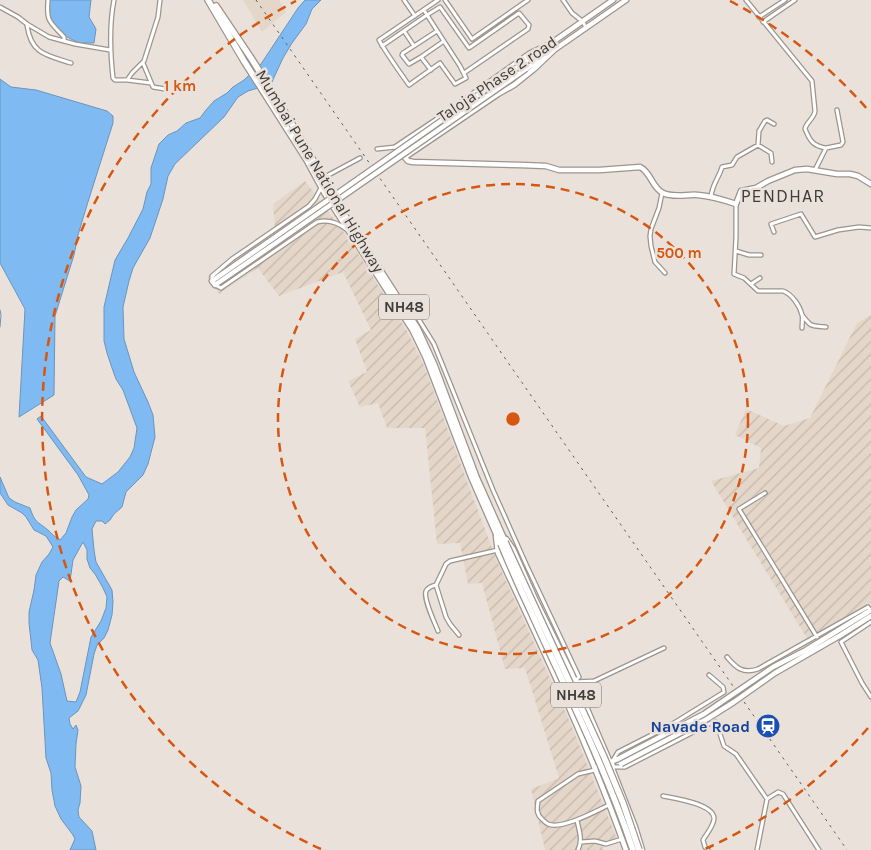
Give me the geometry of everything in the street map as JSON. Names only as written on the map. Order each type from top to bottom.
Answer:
[{"type":"highway","name":"Mumbai Pune National Highway","points":[[208,0],[307,160],[417,328],[434,365],[497,531]]},
{"type":"highway","name":"Mumbai Pune National Highway","points":[[212,0],[278,101],[307,149],[322,187],[405,317],[426,357],[472,478],[497,531]]},
{"type":"highway","name":"NH48","points":[[497,531],[501,545],[532,615],[585,727],[633,850]]},
{"type":"highway","name":"NH48","points":[[501,545],[604,757],[641,850]]},
{"type":"street","points":[[48,0],[47,16],[49,21],[64,37],[64,40]]},
{"type":"street","points":[[114,0],[110,50],[114,79],[151,83]]},
{"type":"street","points":[[127,80],[144,61],[158,17],[160,0]]},
{"type":"street","points":[[404,0],[416,16]]},
{"type":"street","points":[[424,10],[464,72],[466,78],[455,84],[441,64],[409,85],[379,40],[438,0]]},
{"type":"street","points":[[445,0],[472,39],[528,0]]},
{"type":"street","points":[[563,0],[572,13],[586,27]]},
{"type":"street","name":"Taloja Phase 2 road","points":[[377,149],[396,147],[529,54],[550,44],[614,0]]},
{"type":"street","name":"Taloja Phase 2 road","points":[[405,157],[514,85],[554,50],[626,0]]},
{"type":"street","points":[[746,0],[812,81],[815,111],[814,116],[804,127],[816,146],[826,148],[843,144],[837,110]]},
{"type":"street","points":[[759,17],[785,0]]},
{"type":"street","points":[[763,22],[795,0]]},
{"type":"street","points":[[0,7],[50,37],[75,44],[110,50]]},
{"type":"street","points":[[382,46],[440,7],[469,48],[520,13],[529,27],[464,72]]},
{"type":"street","points":[[506,15],[510,20]]},
{"type":"street","points":[[27,24],[31,42],[38,50],[46,55],[71,63]]},
{"type":"street","points":[[404,30],[414,46]]},
{"type":"street","points":[[484,30],[488,35]]},
{"type":"street","points":[[437,31],[402,55],[410,64],[444,41]]},
{"type":"street","points":[[269,245],[550,44]]},
{"type":"street","points":[[214,283],[554,50]]},
{"type":"street","points":[[421,57],[431,70]]},
{"type":"street","points":[[142,63],[149,75],[153,88],[165,89]]},
{"type":"street","points":[[758,145],[759,131],[765,121],[767,120],[774,124]]},
{"type":"street","points":[[758,145],[771,153],[772,162]]},
{"type":"street","points":[[711,197],[713,184],[720,174],[722,167],[732,165],[737,157],[758,145]]},
{"type":"street","points":[[396,147],[408,161],[412,162],[546,166],[559,170],[640,167],[646,170],[651,181],[662,193],[711,197],[736,204]]},
{"type":"street","points":[[815,170],[826,148]]},
{"type":"street","points":[[320,179],[360,158]]},
{"type":"street","points":[[826,327],[809,325],[796,302],[787,293],[783,291],[760,292],[744,278],[734,274],[736,204],[741,191],[756,188],[795,170],[807,169],[837,174],[850,174],[858,176],[871,184]]},
{"type":"street","points":[[322,187],[315,200],[309,206],[232,259],[212,276],[214,283],[221,288],[317,222],[330,221],[339,224],[352,234]]},
{"type":"street","points":[[662,193],[650,236],[655,262],[665,273]]},
{"type":"street","points":[[774,232],[771,224],[801,214],[816,237],[845,229],[871,228]]},
{"type":"street","points":[[736,250],[749,255],[761,255]]},
{"type":"street","points":[[751,284],[760,278]]},
{"type":"street","points":[[400,301],[408,302],[434,344],[493,490],[579,677],[575,682]]},
{"type":"street","points":[[802,314],[802,328]]},
{"type":"street","points":[[765,493],[739,509],[817,637]]},
{"type":"street","points":[[497,531],[513,549],[575,682],[612,765],[635,827],[641,850]]},
{"type":"street","points":[[459,635],[446,617],[436,585],[446,564],[450,561],[501,545]]},
{"type":"street","points":[[501,545],[498,553],[581,735],[626,850]]},
{"type":"street","points":[[436,585],[429,587],[425,594],[438,631]]},
{"type":"street","points":[[727,657],[740,670],[752,672],[868,607],[871,610],[841,632]]},
{"type":"street","points":[[610,805],[562,825],[548,824],[539,816],[537,808],[538,801],[578,774],[596,770],[600,771],[707,719],[775,673],[841,632],[871,616]]},
{"type":"street","points":[[871,622],[841,642],[871,697]]},
{"type":"street","points":[[575,682],[594,681],[664,648]]},
{"type":"street","points":[[612,765],[618,752],[669,726],[724,692],[723,687],[709,675]]},
{"type":"street","points":[[612,765],[625,767],[716,722],[724,746],[736,754],[766,799],[757,850]]},
{"type":"street","points":[[766,799],[778,792],[783,794],[819,850]]},
{"type":"street","points":[[663,796],[694,803],[712,813],[714,816],[712,826],[704,840],[705,847],[708,850]]},
{"type":"street","points":[[577,820],[581,842],[578,850]]},
{"type":"street","points":[[581,842],[595,841],[606,844],[622,838]]},
{"type":"shaded area","points":[[243,0],[279,0],[286,12],[262,32]]},
{"type":"shaded area","points":[[305,181],[349,239],[407,331],[423,363],[496,559],[570,722],[617,839],[602,846],[604,850],[545,850],[531,789],[559,778],[525,668],[505,669],[482,583],[468,584],[460,543],[437,544],[425,428],[387,428],[378,403],[360,407],[348,381],[367,372],[355,339],[371,330],[343,272],[279,296],[258,268],[219,294],[207,276],[275,228],[273,204]]},
{"type":"shaded area","points":[[871,315],[871,603],[808,640],[711,481],[759,468],[761,448],[735,435],[746,409],[784,426],[810,418],[857,323]]},
{"type":"water","points":[[49,0],[91,0],[89,17],[96,29],[94,43],[79,43],[65,36],[50,20]]},
{"type":"water","points":[[305,0],[321,0],[312,9],[306,24],[283,58],[271,84],[248,91],[238,97],[224,117],[175,164],[168,176],[163,199],[150,238],[133,268],[129,281],[123,307],[124,339],[134,372],[153,415],[155,437],[143,475],[126,492],[122,507],[105,524],[102,521],[96,521],[92,529],[96,562],[112,590],[113,602],[108,630],[104,638],[97,645],[94,654],[86,695],[78,711],[69,718],[73,729],[76,725],[78,730],[75,767],[81,786],[79,817],[92,831],[96,850],[70,850],[75,839],[61,819],[55,806],[51,773],[46,758],[42,688],[38,660],[32,650],[29,623],[29,612],[36,575],[42,562],[53,547],[46,536],[34,530],[22,513],[8,505],[0,493],[0,477],[9,498],[30,508],[37,521],[60,540],[66,533],[76,510],[88,499],[89,495],[78,475],[37,419],[41,416],[86,477],[102,484],[118,472],[130,457],[134,448],[137,428],[123,390],[116,379],[104,341],[104,307],[115,260],[143,209],[151,184],[151,168],[159,144],[168,135],[177,131],[186,123],[200,118],[214,101],[244,80],[261,64]],"holes":[[[83,542],[87,550],[90,568],[107,597],[106,608],[101,621],[91,637],[80,692],[76,702],[67,701],[61,674],[50,643],[59,581],[63,577],[70,581],[73,560]]]},
{"type":"water","points":[[0,79],[11,87],[36,90],[107,111],[113,116],[113,123],[55,316],[54,395],[19,417],[25,309],[0,263]]},
{"type":"waterway","points":[[0,310],[0,327]]},
{"type":"railway","points":[[256,0],[847,850]]},
{"type":"place","name":"Navade Road","points":[[768,726]]},
{"type":"district","name":"PENDHAR","points":[[783,196]]}]
